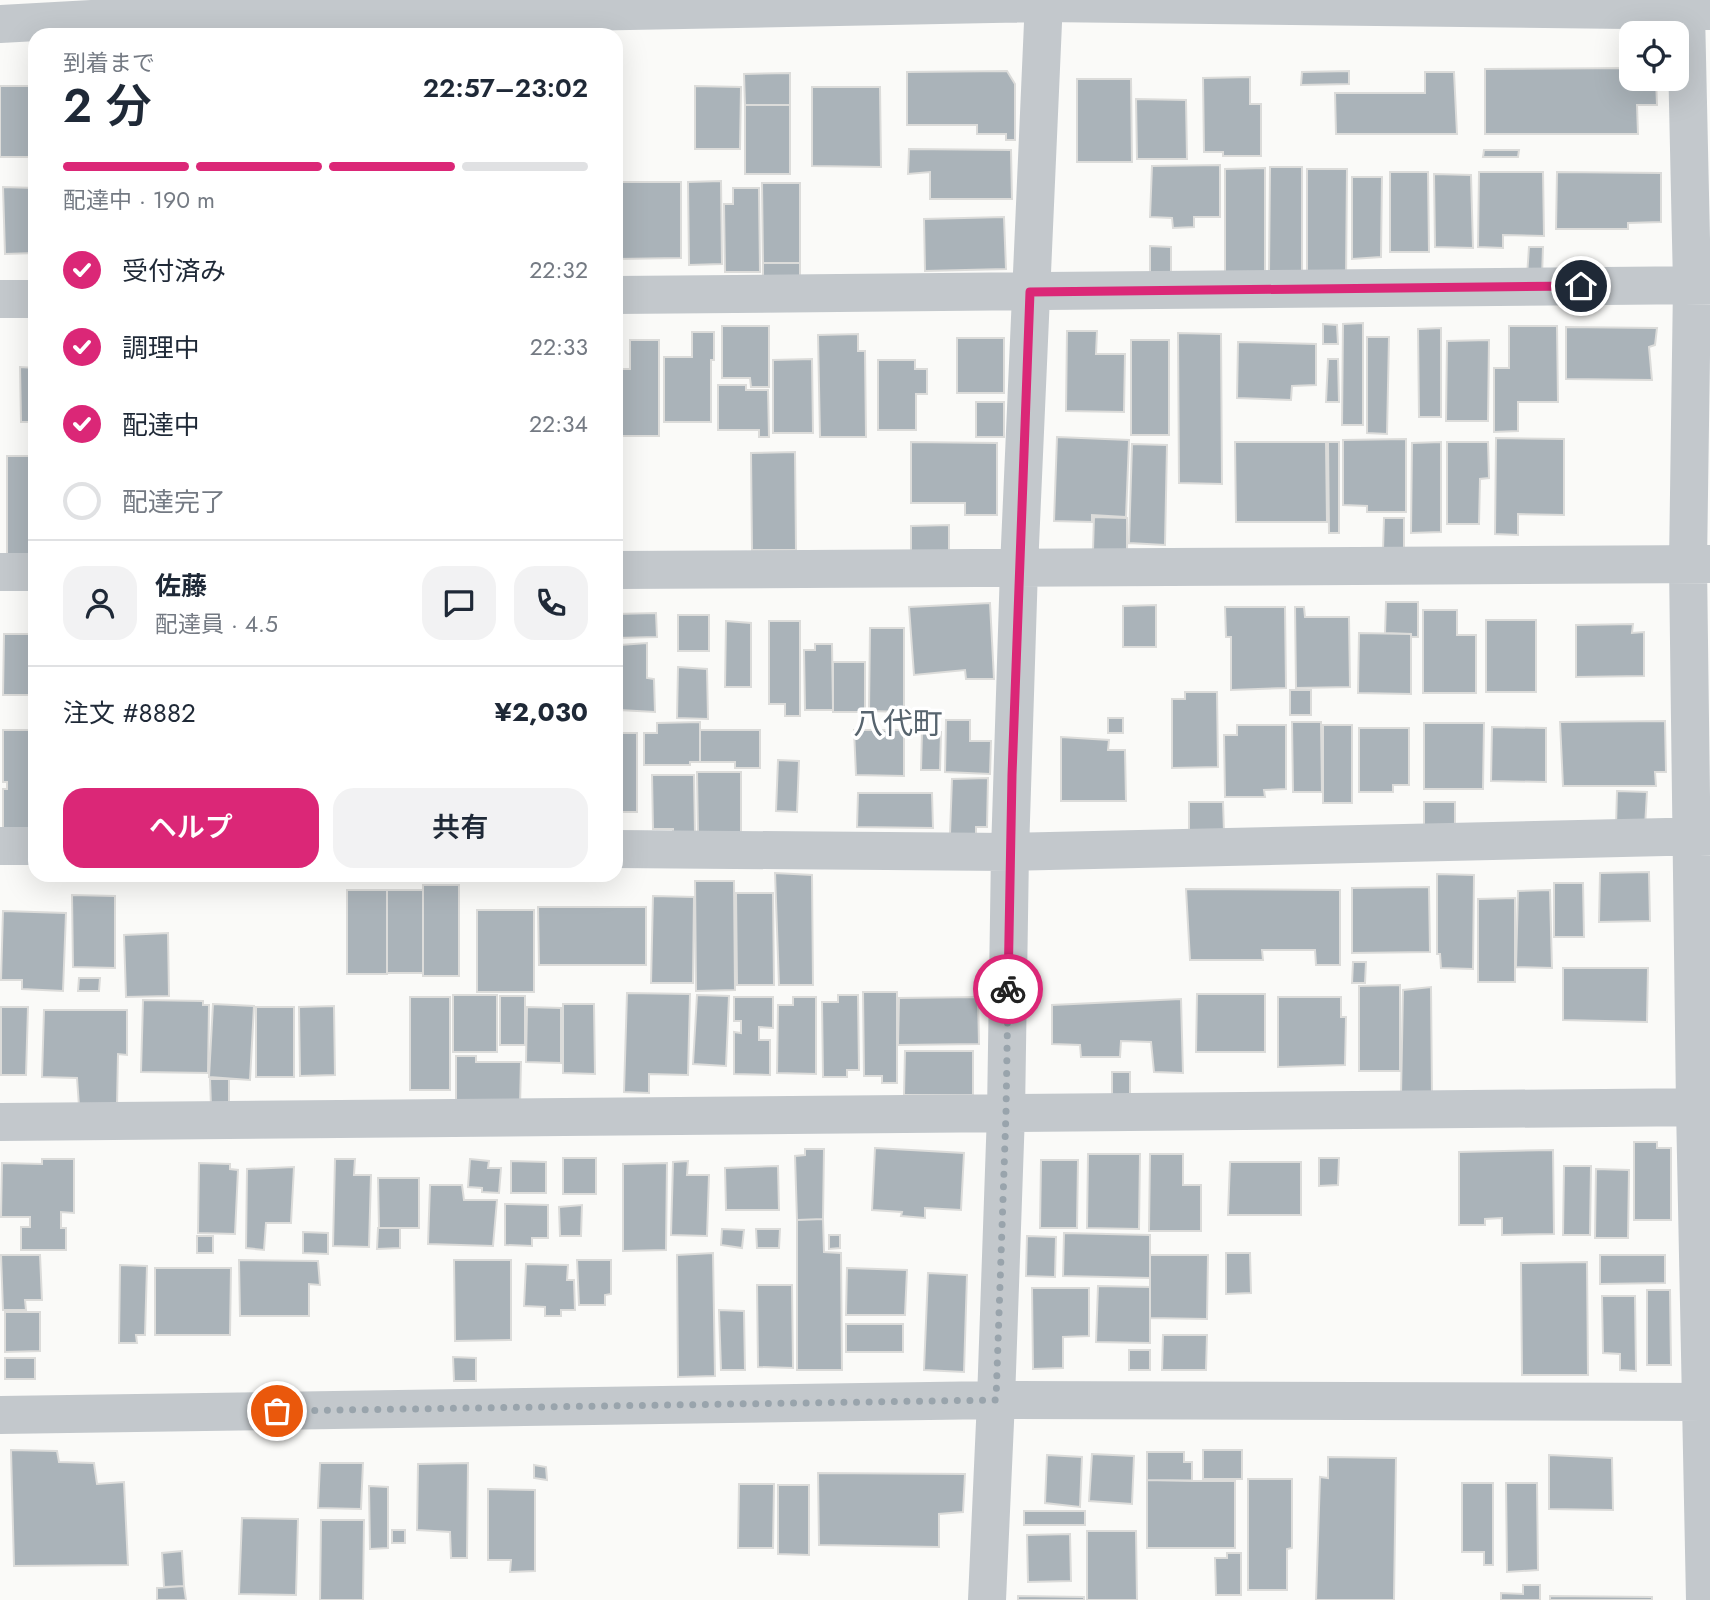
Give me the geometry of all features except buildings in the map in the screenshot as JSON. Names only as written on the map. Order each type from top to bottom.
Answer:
[{"type":"street","points":[[987,1600],[1006,1113],[1010,852],[1019,568],[1044,1]]},
{"type":"street","points":[[0,24],[200,6],[575,6],[1044,1],[1698,11],[1705,1600]]},
{"type":"street","points":[[623,295],[1701,285]]},
{"type":"street","points":[[0,299],[28,299]]},
{"type":"street","points":[[623,570],[1699,564]]},
{"type":"street","points":[[0,572],[28,572]]},
{"type":"street","points":[[623,849],[1010,852],[1700,836]]},
{"type":"street","points":[[0,846],[28,846]]},
{"type":"street","points":[[0,1122],[1702,1107]]},
{"type":"street","points":[[0,1415],[996,1400],[1705,1402]]},
{"type":"way so far","points":[[277,1411],[996,1400],[1008,989]]},
{"type":"district","name":"八代町","points":[[898,724]]},
{"type":"route","points":[[1008,989],[1012,775],[1030,292],[1581,286]]}]
